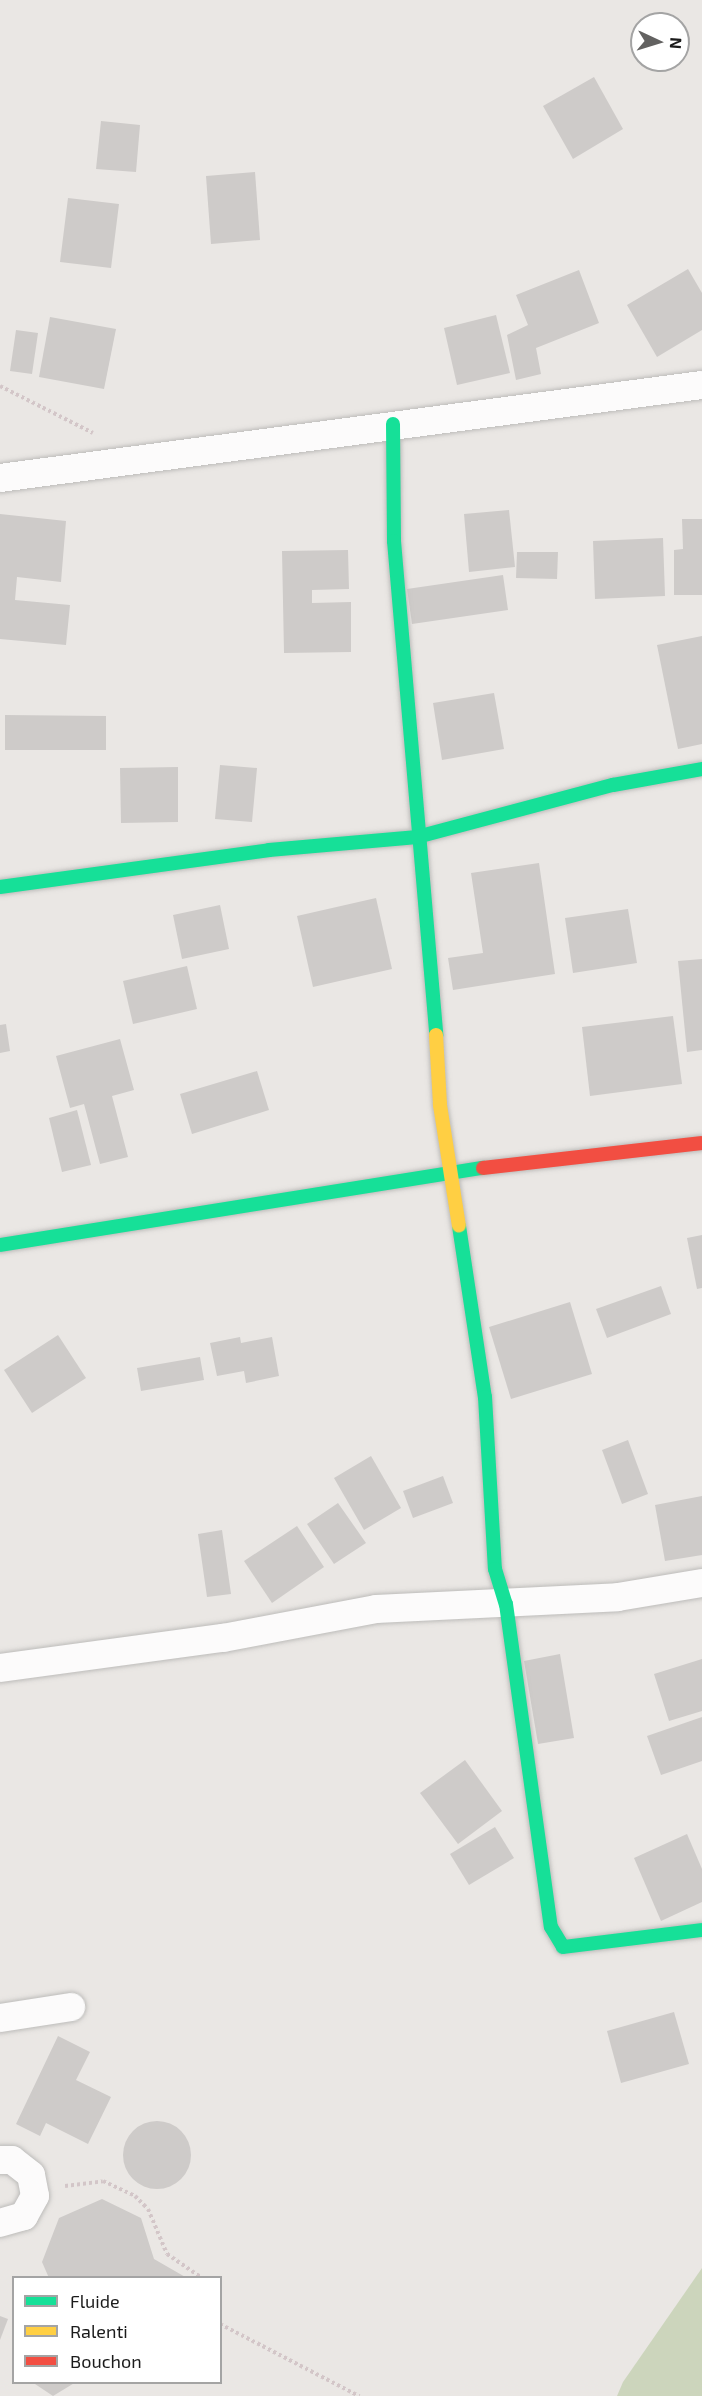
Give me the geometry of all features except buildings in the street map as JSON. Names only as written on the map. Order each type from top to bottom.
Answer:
[{"type":"street","points":[[0,478],[393,424],[702,385]]},
{"type":"street","points":[[393,424],[394,541],[417,837],[431,945],[447,1172],[485,1398],[495,1569],[506,1604],[555,1939],[563,1947],[702,1930]]},
{"type":"street","points":[[0,887],[269,850],[417,837],[613,785],[702,769]]},
{"type":"street","points":[[0,1245],[216,1214],[447,1172],[702,1143]]},
{"type":"street","points":[[0,1668],[223,1638],[376,1609],[618,1597],[702,1583]]},
{"type":"street","points":[[0,2018],[71,2007]]},
{"type":"street","points":[[0,2160],[12,2160],[31,2175],[35,2196],[24,2216],[0,2223]]},
{"type":"path","points":[[0,386],[141,460]]},
{"type":"path","points":[[31,2175],[55,2188],[103,2181],[135,2196],[148,2210],[166,2254],[200,2276]]},
{"type":"path","points":[[222,2325],[359,2396]]},
{"type":"green space","points":[[702,2268],[702,2396],[617,2396],[623,2382]]},
{"type":"traffic: fast","points":[[393,424],[394,541],[436,1035]]},
{"type":"traffic: fast","points":[[0,887],[269,850],[417,837],[613,785],[702,769]]},
{"type":"traffic: fast","points":[[0,1245],[483,1168]]},
{"type":"traffic: fast","points":[[459,1226],[485,1397],[495,1569],[506,1604],[551,1927],[563,1947],[702,1930]]},
{"type":"traffic: slow","points":[[436,1035],[440,1105],[459,1226]]},
{"type":"traffic: jam","points":[[483,1168],[702,1143]]}]
